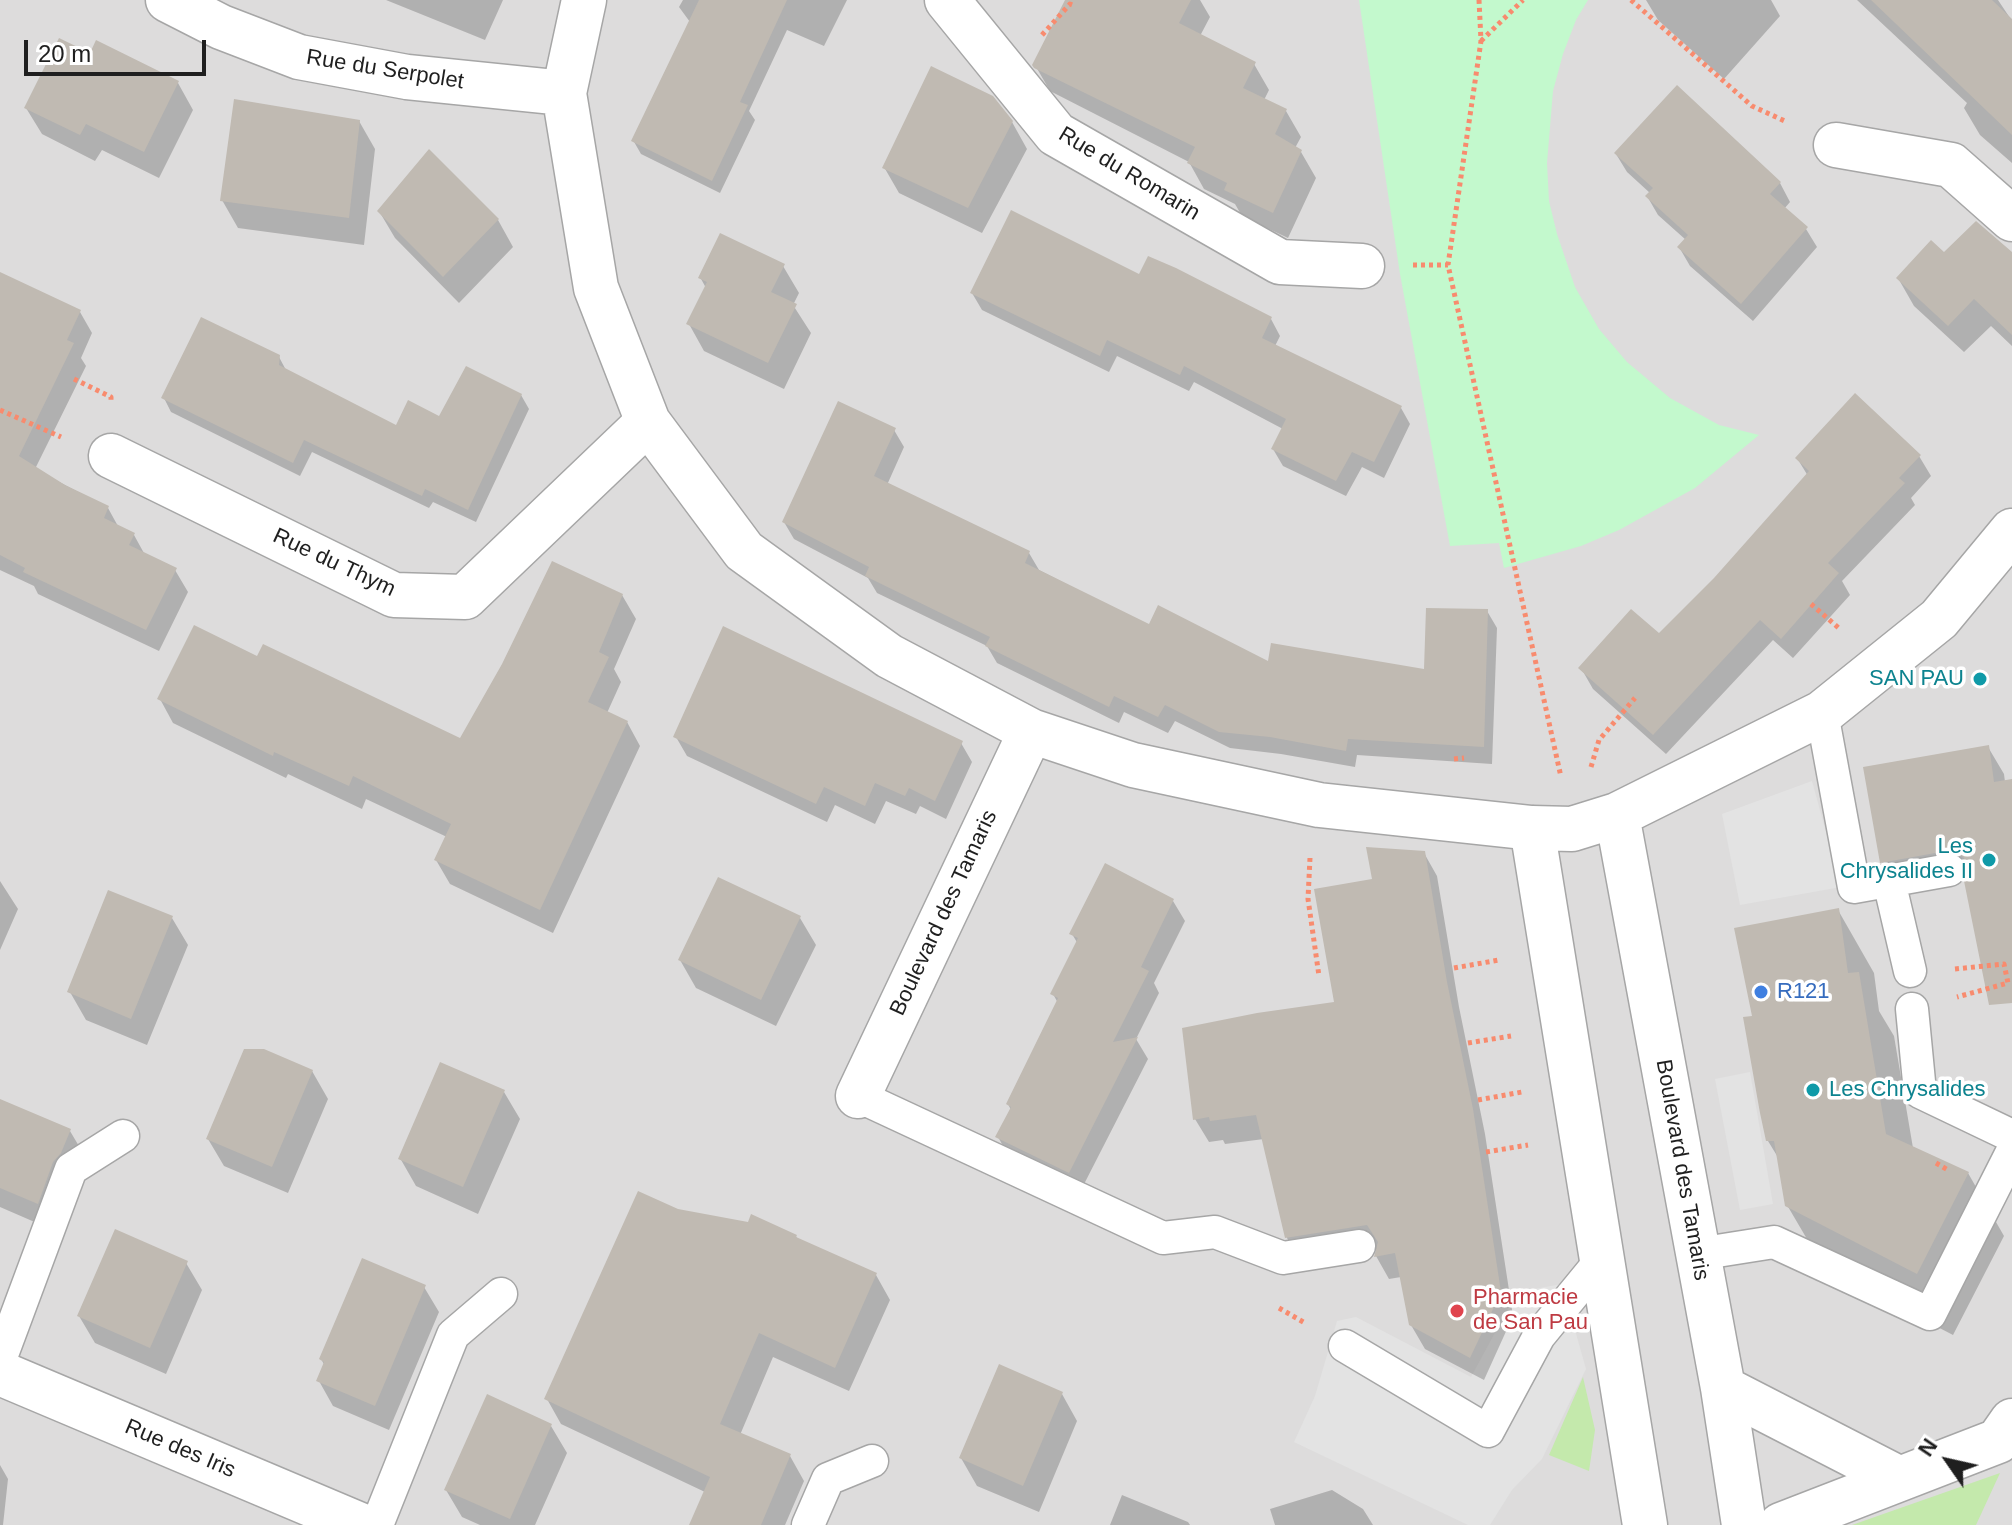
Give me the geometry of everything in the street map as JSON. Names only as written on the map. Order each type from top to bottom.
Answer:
[{"type":"street","name":"Rue du Serpolet","points":[[168,0],[221,27],[299,57],[407,77],[564,93]]},
{"type":"street","points":[[584,0],[564,93],[596,288],[648,422],[744,551],[889,656],[1031,731],[1133,765],[1319,805],[1552,828],[1617,815],[1822,713],[1939,619],[2012,531]]},
{"type":"street","name":"Rue du Romarin","points":[[947,0],[1056,134],[1280,262],[1362,266]]},
{"type":"street","points":[[1836,145],[1951,165],[2012,219]]},
{"type":"street","name":"Rue du Thym","points":[[111,456],[394,595],[465,597],[648,422]]},
{"type":"street","name":"Boulevard des Tamaris","points":[[858,1096],[1031,731]]},
{"type":"street","name":"Boulevard des Tamaris","points":[[1617,815],[1723,1388],[1744,1525]]},
{"type":"street","points":[[1552,828],[1603,1258],[1645,1525]]},
{"type":"street","name":"Rue des Iris","points":[[0,1373],[313,1516],[360,1525]]},
{"type":"street","points":[[1723,1388],[1898,1478]]},
{"type":"street","points":[[1781,1525],[1998,1441],[2012,1421]]},
{"type":"lane","points":[[1822,713],[1854,887],[1949,870]]},
{"type":"lane","points":[[1889,881],[1910,971]]},
{"type":"lane","points":[[1912,1009],[1920,1092],[2012,1136]]},
{"type":"lane","points":[[858,1096],[1163,1238],[1215,1232],[1283,1258],[1359,1246]]},
{"type":"lane","points":[[0,1360],[71,1169],[123,1136]]},
{"type":"lane","points":[[1698,1254],[1774,1242],[1930,1314],[2012,1152]]},
{"type":"lane","points":[[1345,1346],[1488,1431],[1539,1336],[1603,1258]]},
{"type":"lane","points":[[377,1525],[453,1335],[501,1294]]},
{"type":"lane","points":[[808,1525],[828,1479],[872,1461]]},
{"type":"path","points":[[1479,0],[1481,41],[1448,265],[1552,828]]},
{"type":"path","points":[[1481,41],[1523,0]]},
{"type":"path","points":[[1631,0],[1752,106],[1836,145]]},
{"type":"path","points":[[1040,37],[1070,4],[1075,6]]},
{"type":"path","points":[[74,379],[111,397]]},
{"type":"path","points":[[0,410],[111,456]]},
{"type":"path","points":[[1811,604],[1850,638]]},
{"type":"path","points":[[1599,740],[1635,698]]},
{"type":"path","points":[[1454,759],[1464,758]]},
{"type":"path","points":[[1310,846],[1308,899],[1319,976]]},
{"type":"path","points":[[1454,968],[1501,960]]},
{"type":"path","points":[[1910,971],[1984,968],[2004,964],[2008,983],[1912,1009]]},
{"type":"path","points":[[1468,1043],[1513,1035]]},
{"type":"path","points":[[1478,1100],[1524,1092]]},
{"type":"path","points":[[1486,1152],[1532,1144]]},
{"type":"path","points":[[1936,1163],[1951,1171]]},
{"type":"shaded area","points":[[0,0],[2012,0],[2012,1525],[0,1525]]},
{"type":"shaded area","points":[[1812,781],[1841,887],[1740,905],[1722,814]]},
{"type":"shaded area","points":[[1750,1072],[1773,1204],[1740,1210],[1715,1079]]},
{"type":"shaded area","points":[[1562,1284],[1586,1369],[1542,1459],[1512,1490],[1490,1525],[1468,1525],[1294,1442],[1315,1396],[1337,1321],[1356,1317],[1471,1377],[1517,1292]]},
{"type":"green space","points":[[1359,0],[1588,0],[1576,20],[1553,91],[1547,163],[1549,201],[1575,287],[1599,329],[1627,362],[1670,398],[1719,425],[1759,435],[1695,488],[1619,530],[1581,546],[1504,568],[1499,543],[1450,546],[1400,274]]},
{"type":"green space","points":[[1583,1377],[1595,1430],[1589,1471],[1549,1455]]},
{"type":"green space","points":[[2000,1473],[1976,1525],[1852,1525]]},
{"type":"building","points":[[699,0],[787,0],[740,102],[748,105],[712,181],[631,141]]},
{"type":"building","points":[[1065,0],[1191,0],[1179,23],[1256,62],[1243,88],[1287,109],[1275,134],[1302,150],[1273,213],[1224,190],[1227,183],[1187,163],[1195,147],[1034,68],[1032,65]]},
{"type":"building","points":[[1871,0],[1992,0],[2012,19],[2012,135]]},
{"type":"building","points":[[59,38],[90,53],[96,40],[179,81],[144,152],[86,124],[80,135],[24,108]]},
{"type":"building","points":[[931,66],[993,96],[1013,121],[968,208],[882,168]]},
{"type":"building","points":[[1677,85],[1781,182],[1770,194],[1808,227],[1741,304],[1677,247],[1688,235],[1645,196],[1653,188],[1614,153]]},
{"type":"building","points":[[234,99],[360,120],[349,218],[220,201]]},
{"type":"building","points":[[429,149],[499,219],[443,277],[377,211]]},
{"type":"building","points":[[1011,210],[1139,274],[1148,256],[1176,268],[1272,317],[1262,338],[1402,406],[1374,462],[1352,452],[1336,481],[1271,449],[1286,419],[1184,366],[1180,375],[1107,340],[1100,356],[970,293]]},
{"type":"building","points":[[1976,221],[2012,252],[2012,335],[1974,299],[1948,326],[1896,278],[1931,240],[1944,252]]},
{"type":"building","points":[[720,233],[785,264],[771,292],[797,304],[768,363],[686,324],[707,282],[698,278]]},
{"type":"building","points":[[0,272],[81,310],[67,340],[74,343],[19,456],[65,485],[109,506],[104,518],[135,533],[129,545],[177,568],[146,630],[23,572],[25,568],[0,555]]},
{"type":"building","points":[[201,317],[280,355],[279,365],[396,425],[408,400],[439,416],[466,366],[522,394],[468,510],[425,489],[422,496],[304,440],[293,463],[161,398]]},
{"type":"building","points":[[1855,393],[1921,455],[1899,478],[1905,483],[1828,563],[1839,573],[1781,639],[1760,620],[1653,735],[1578,668],[1631,609],[1659,633],[1714,578],[1809,471],[1795,458]]},
{"type":"building","points":[[838,401],[896,428],[874,476],[1030,551],[1025,563],[1149,624],[1158,605],[1268,661],[1271,643],[1424,669],[1426,608],[1488,609],[1484,747],[1348,739],[1346,751],[1270,737],[1219,732],[1165,705],[1158,717],[1114,696],[1109,707],[985,646],[990,637],[865,576],[869,567],[782,522]]},
{"type":"building","points":[[552,561],[623,594],[599,652],[609,657],[588,702],[628,721],[540,910],[434,860],[451,824],[353,776],[349,786],[274,752],[273,756],[157,699],[194,625],[257,656],[263,644],[460,738],[502,664]]},
{"type":"building","points":[[723,626],[963,741],[935,801],[909,788],[905,796],[875,783],[865,806],[824,787],[816,804],[673,737]]},
{"type":"building","name":"Les Chrysalides II","points":[[1989,745],[1994,782],[2012,779],[2012,1003],[1989,1005],[1964,881],[1968,867],[1964,858],[1958,852],[1946,851],[1880,863],[1863,767]]},
{"type":"building","points":[[1366,847],[1425,851],[1473,1109],[1501,1292],[1470,1358],[1409,1325],[1395,1253],[1374,1257],[1378,1242],[1367,1225],[1285,1238],[1256,1115],[1193,1120],[1182,1028],[1334,1002],[1314,889],[1372,879]]},
{"type":"building","points":[[1105,863],[1174,899],[1141,967],[1149,971],[1113,1042],[1138,1037],[1069,1173],[995,1137],[1011,1107],[1006,1104],[1058,998],[1050,994],[1078,938],[1069,934]]},
{"type":"building","points":[[718,877],[801,916],[761,1000],[678,960]]},
{"type":"building","points":[[108,890],[173,916],[131,1019],[67,992]]},
{"type":"building","name":"Les Chrysalides","points":[[1839,908],[1848,973],[1859,972],[1886,1134],[1969,1172],[1917,1274],[1785,1206],[1774,1141],[1766,1141],[1760,1113],[1743,1017],[1752,1016],[1734,928]]},
{"type":"building","points":[[244,1049],[264,1049],[313,1070],[272,1167],[206,1139]]},
{"type":"building","points":[[440,1062],[505,1090],[463,1187],[398,1159]]},
{"type":"building","points":[[0,1099],[71,1129],[61,1153],[53,1162],[38,1204],[0,1188]]},
{"type":"building","points":[[638,1191],[678,1209],[748,1222],[751,1214],[877,1273],[835,1368],[759,1333],[720,1424],[791,1454],[761,1525],[689,1525],[710,1477],[544,1399]]},
{"type":"building","points":[[115,1229],[188,1261],[150,1348],[77,1316]]},
{"type":"building","points":[[362,1258],[426,1285],[375,1406],[316,1381],[324,1362],[319,1359]]},
{"type":"building","points":[[999,1364],[1063,1392],[1023,1486],[959,1458]]},
{"type":"building","points":[[487,1394],[552,1424],[510,1519],[444,1490]]},
{"type":"place","name":"SAN PAU","points":[[1980,679]]},
{"type":"place","name":"Les Chrysalides II","points":[[1989,860]]},
{"type":"place","name":"R121","points":[[1761,992]]},
{"type":"place","name":"Les Chrysalides","points":[[1813,1090]]},
{"type":"place","name":"Pharmacie de San Pau","points":[[1457,1311]]}]
